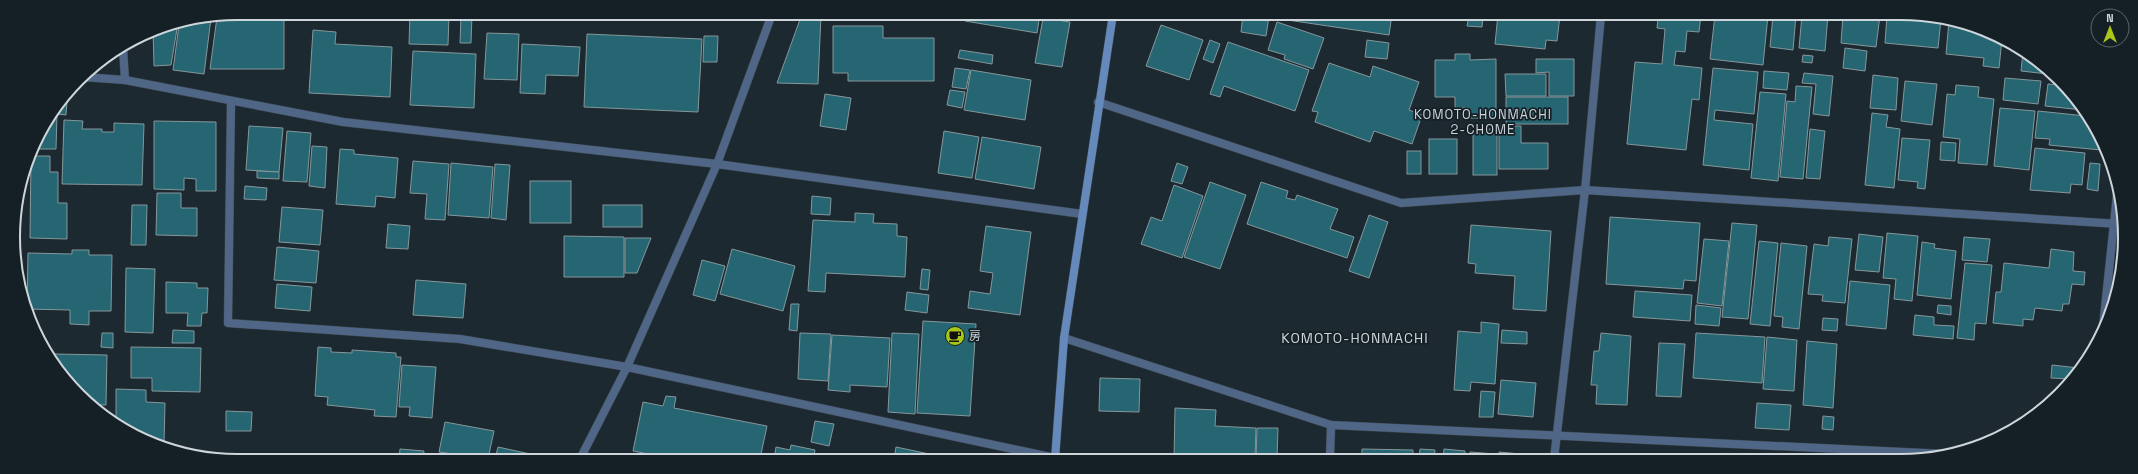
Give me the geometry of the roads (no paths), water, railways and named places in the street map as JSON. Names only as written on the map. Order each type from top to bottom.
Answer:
[{"type":"street","points":[[583,454],[627,367],[718,164],[770,20]]},
{"type":"street","points":[[1055,454],[1064,338],[1098,102],[1112,20]]},
{"type":"street","points":[[1554,454],[1584,190],[1601,20]]},
{"type":"street","points":[[123,52],[125,80]]},
{"type":"street","points":[[90,78],[125,80],[343,122],[718,164],[1082,214]]},
{"type":"street","points":[[231,101],[228,323],[460,339],[627,367],[1036,454]]},
{"type":"street","points":[[1098,102],[1401,203],[1584,190],[2117,224],[2106,307]]},
{"type":"street","points":[[1064,338],[1331,425],[1922,453]]},
{"type":"street","points":[[1330,454],[1331,425]]},
{"type":"place","name":"房","points":[[955,336]]},
{"type":"district","name":"KOMOTO-HONMACHI 2-CHOME","points":[[1483,122]]},
{"type":"district","name":"KOMOTO-HONMACHI","points":[[1355,338]]}]
